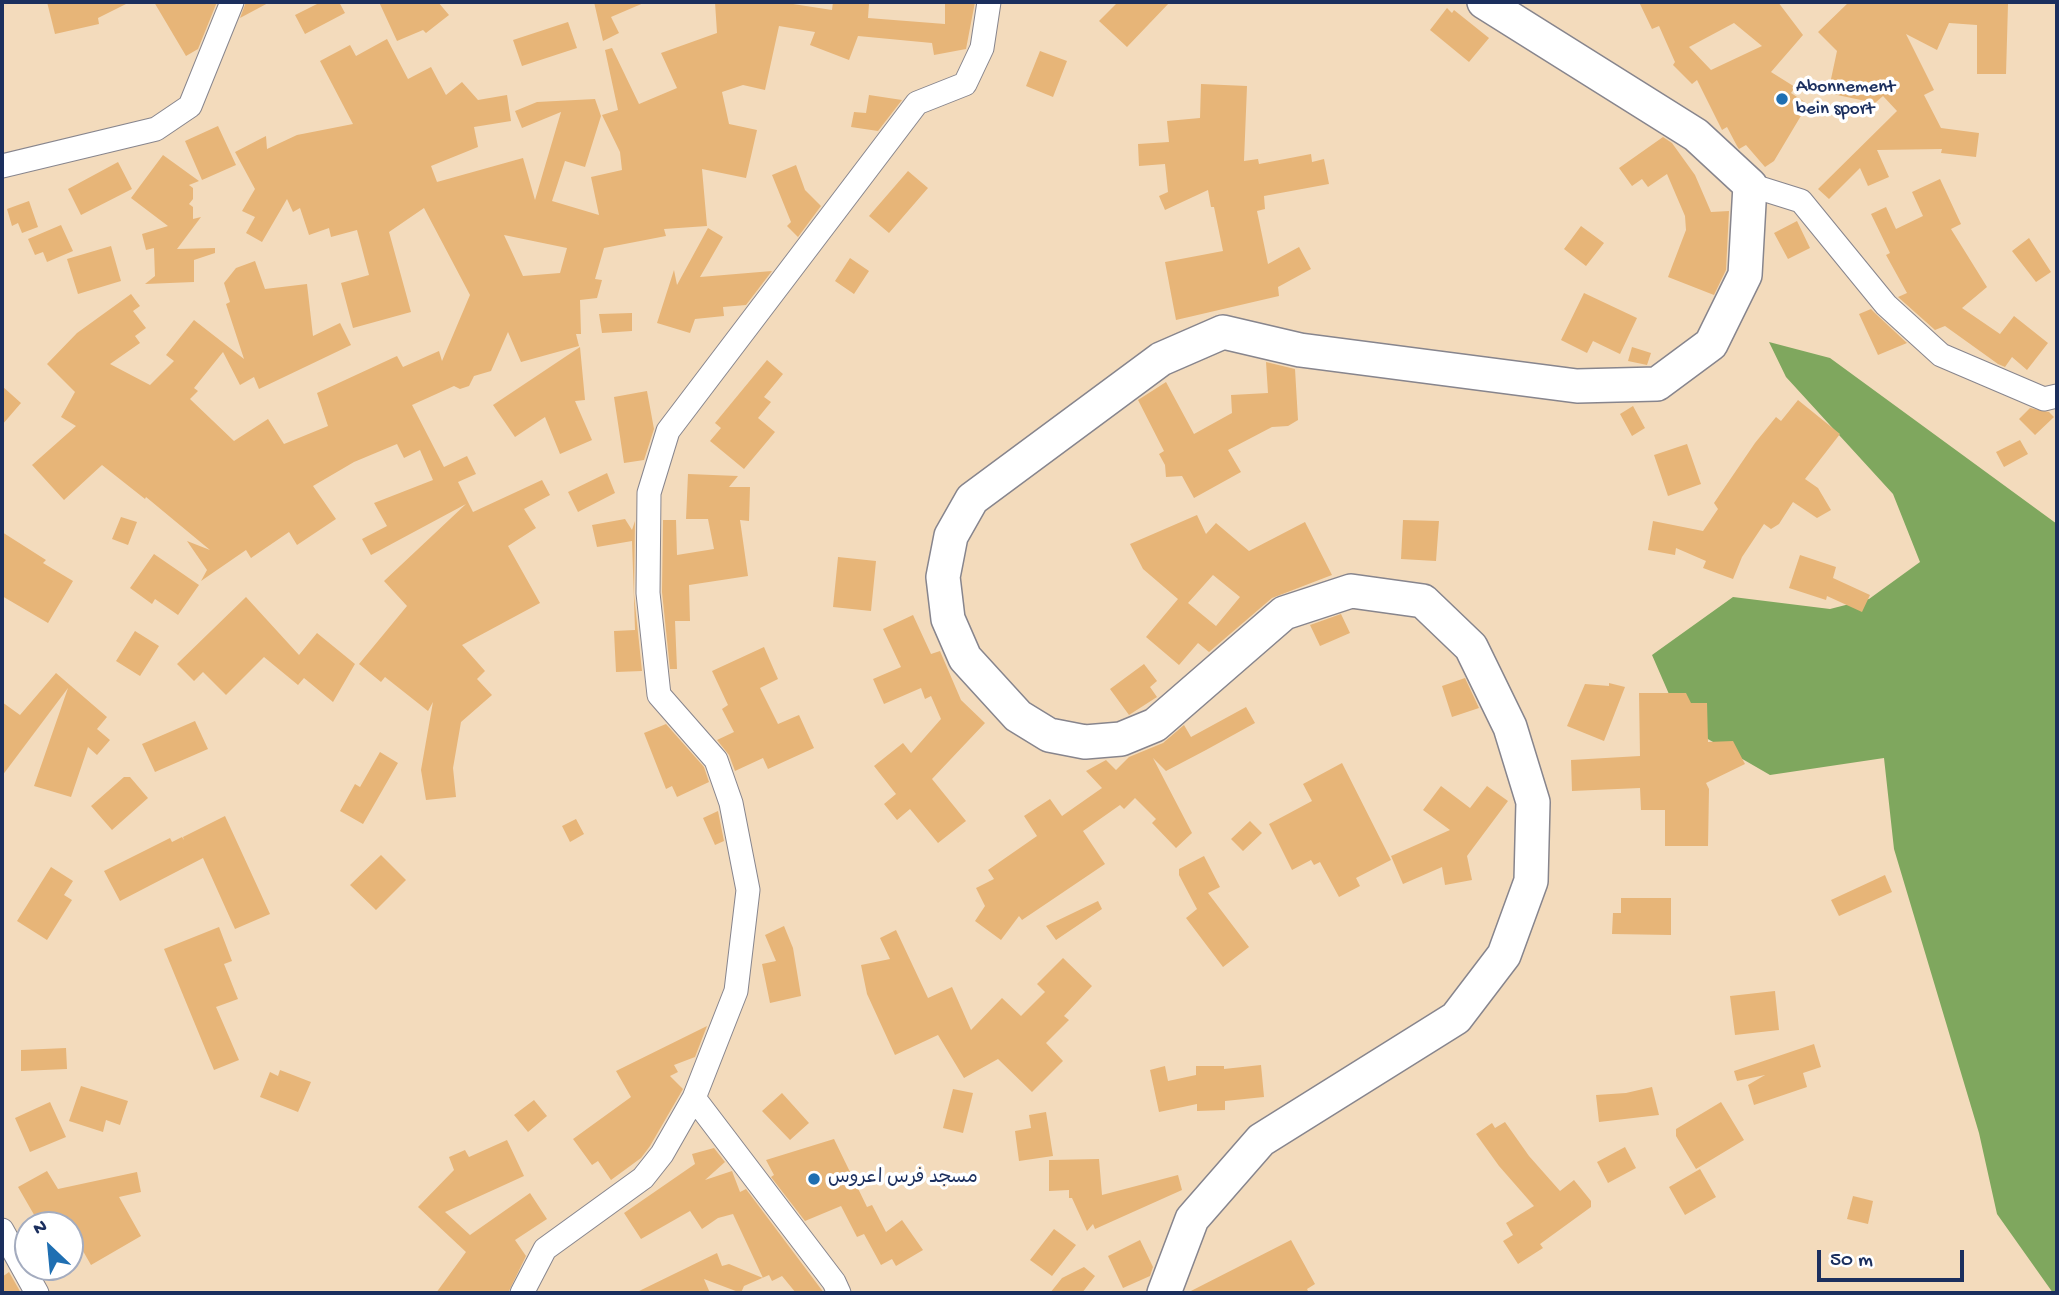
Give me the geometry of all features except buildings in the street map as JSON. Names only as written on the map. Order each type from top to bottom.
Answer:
[{"type":"street","points":[[2,166],[156,129],[190,106],[232,2]]},
{"type":"street","points":[[522,1293],[545,1249],[643,1178],[662,1154],[694,1098],[736,991],[748,890],[731,803],[716,760],[659,695],[648,593],[649,494],[668,431],[917,103],[965,84],[982,48],[989,2]]},
{"type":"street","points":[[1484,2],[1696,135],[1750,185],[1801,201],[1886,305],[1941,355],[2044,399],[2057,396]]},
{"type":"street","points":[[1164,1293],[1192,1219],[1261,1140],[1456,1018],[1504,955],[1531,881],[1533,802],[1510,727],[1471,647],[1423,601],[1351,591],[1284,613],[1155,725],[1121,739],[1085,742],[1049,735],[1018,716],[965,658],[948,620],[944,588],[943,577],[951,536],[972,499],[1161,359],[1223,331],[1300,350],[1577,386],[1657,384],[1711,344],[1745,275],[1750,185]]},
{"type":"street","points":[[694,1098],[834,1282],[839,1293]]},
{"type":"street","points":[[2,1230],[37,1293]]},
{"type":"green space","points":[[1769,342],[1830,358],[2057,524],[2057,1293],[2053,1293],[1997,1214],[1979,1133],[1894,849],[1884,758],[1770,775],[1682,724],[1652,655],[1733,597],[1830,609],[1869,599],[1920,562],[1893,494],[1786,377]]},
{"type":"place","name":"Abonnement bein sport","points":[[1782,99]]},
{"type":"place","name":"مسجد فرس اعروس","points":[[814,1179]]}]
